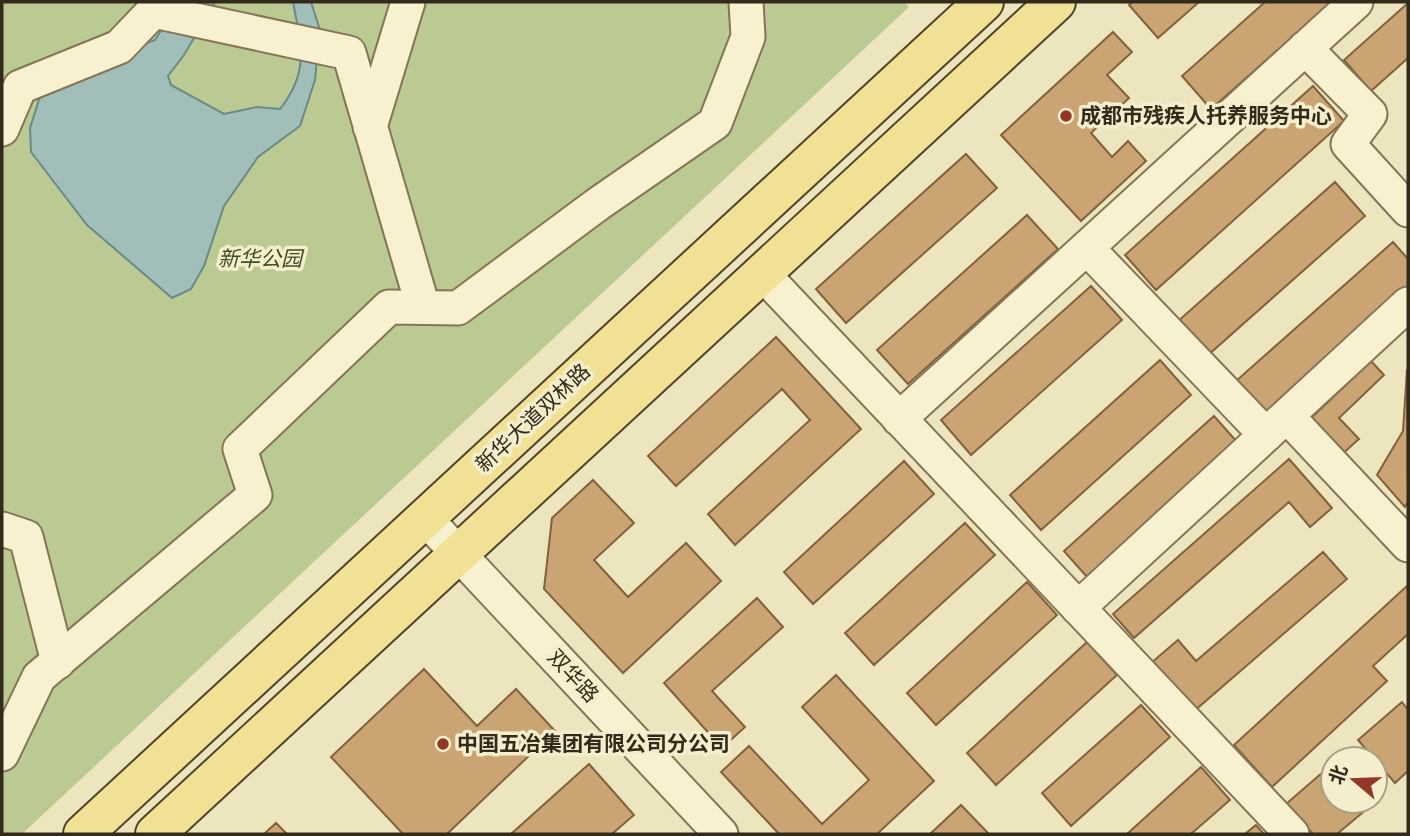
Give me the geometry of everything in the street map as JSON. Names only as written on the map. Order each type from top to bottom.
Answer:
[{"type":"main road","name":"新华大道双林路","points":[[83,834],[984,2]]},
{"type":"main road","points":[[155,834],[1056,2]]},
{"type":"street","points":[[370,127],[408,2]]},
{"type":"street","points":[[2,754],[39,677],[255,495],[240,449],[389,307],[458,308],[598,204],[715,123],[748,37],[746,2]]},
{"type":"street","points":[[900,419],[1356,2]]},
{"type":"street","points":[[2,129],[20,87],[120,47],[158,6],[349,53],[423,307]]},
{"type":"street","points":[[1305,48],[1370,114],[1348,145],[1408,210]]},
{"type":"street","points":[[1087,248],[1276,426],[1408,545]]},
{"type":"street","points":[[762,273],[1292,834]]},
{"type":"street","points":[[1078,608],[1408,304]]},
{"type":"street","name":"双华路","points":[[425,518],[721,834]]},
{"type":"street","points":[[2,529],[26,537],[58,662]]},
{"type":"green space","name":"新华公园","points":[[2,2],[904,2],[909,7],[22,834],[2,834]]},
{"type":"water","points":[[179,2],[215,2],[184,55],[168,76],[171,85],[224,114],[257,107],[280,109],[290,95],[296,82],[301,57],[293,2],[311,2],[320,30],[315,80],[300,126],[258,157],[224,206],[204,266],[191,289],[172,298],[87,225],[31,152],[30,128],[44,84],[155,40]]},
{"type":"building","points":[[1132,2],[1199,2],[1158,38],[1129,5]]},
{"type":"building","points":[[1265,2],[1332,2],[1211,109],[1182,76]]},
{"type":"building","points":[[1408,3],[1408,58],[1371,91],[1344,60]]},
{"type":"building","name":"成都市残疾人托养服务中心","points":[[1113,32],[1132,52],[1107,75],[1129,98],[1091,133],[1112,157],[1128,141],[1146,161],[1081,221],[1001,135]]},
{"type":"building","points":[[1313,86],[1344,121],[1156,290],[1125,255]]},
{"type":"building","points":[[966,154],[997,188],[846,323],[816,289]]},
{"type":"building","points":[[1335,182],[1365,216],[1207,356],[1177,322]]},
{"type":"building","points":[[1027,215],[1058,249],[908,384],[877,350]]},
{"type":"building","points":[[1393,242],[1408,259],[1408,289],[1266,415],[1236,381]]},
{"type":"building","points":[[1091,286],[1122,320],[971,455],[941,420]]},
{"type":"building","points":[[776,337],[861,429],[735,545],[708,514],[810,420],[782,389],[676,486],[648,456]]},
{"type":"building","points":[[1160,360],[1191,395],[1041,530],[1010,495]]},
{"type":"building","points":[[1371,361],[1384,375],[1339,418],[1359,439],[1340,456],[1308,421]]},
{"type":"building","points":[[1407,369],[1408,502],[1405,507],[1377,475],[1403,431]]},
{"type":"building","points":[[1214,416],[1245,451],[1095,586],[1064,551]]},
{"type":"building","points":[[1289,459],[1332,508],[1310,527],[1289,502],[1134,638],[1113,614]]},
{"type":"building","points":[[904,461],[934,494],[813,604],[784,572]]},
{"type":"building","points":[[593,480],[634,523],[594,560],[628,597],[686,543],[721,581],[623,673],[544,589],[552,518]]},
{"type":"building","points":[[965,523],[995,555],[874,665],[845,633]]},
{"type":"building","points":[[1323,552],[1347,579],[1193,712],[1151,663],[1178,640],[1196,661]]},
{"type":"building","points":[[1027,582],[1057,615],[936,725],[907,693]]},
{"type":"building","points":[[1408,585],[1408,634],[1373,666],[1387,681],[1272,787],[1234,745]]},
{"type":"building","points":[[757,598],[783,627],[712,691],[745,727],[722,748],[664,683]]},
{"type":"building","points":[[1087,642],[1117,675],[996,785],[967,753]]},
{"type":"building","name":"中国五冶集团有限公司分公司","points":[[424,669],[477,726],[516,689],[555,731],[447,834],[403,834],[331,757]]},
{"type":"building","points":[[836,675],[934,781],[877,834],[779,834],[721,772],[749,746],[822,824],[869,780],[802,707]]},
{"type":"building","points":[[1402,702],[1408,710],[1408,771],[1395,783],[1389,776],[1389,745],[1362,745],[1358,740]]},
{"type":"building","points":[[1141,705],[1170,737],[1071,826],[1042,793]]},
{"type":"building","name":"中国五冶集团有限公司分公司","points":[[589,764],[634,815],[612,834],[511,834]]},
{"type":"building","points":[[1201,767],[1230,800],[1191,834],[1127,834]]},
{"type":"building","points":[[1319,776],[1319,815],[1360,815],[1337,834],[1313,834],[1286,804]]},
{"type":"building","points":[[961,805],[989,834],[930,834]]},
{"type":"building","points":[[276,823],[287,834],[264,834]]},
{"type":"building","points":[[1256,825],[1264,834],[1245,834]]},
{"type":"place","name":"成都市残疾人托养服务中心","points":[[1066,116]]},
{"type":"place","name":"中国五冶集团有限公司分公司","points":[[443,744]]}]
